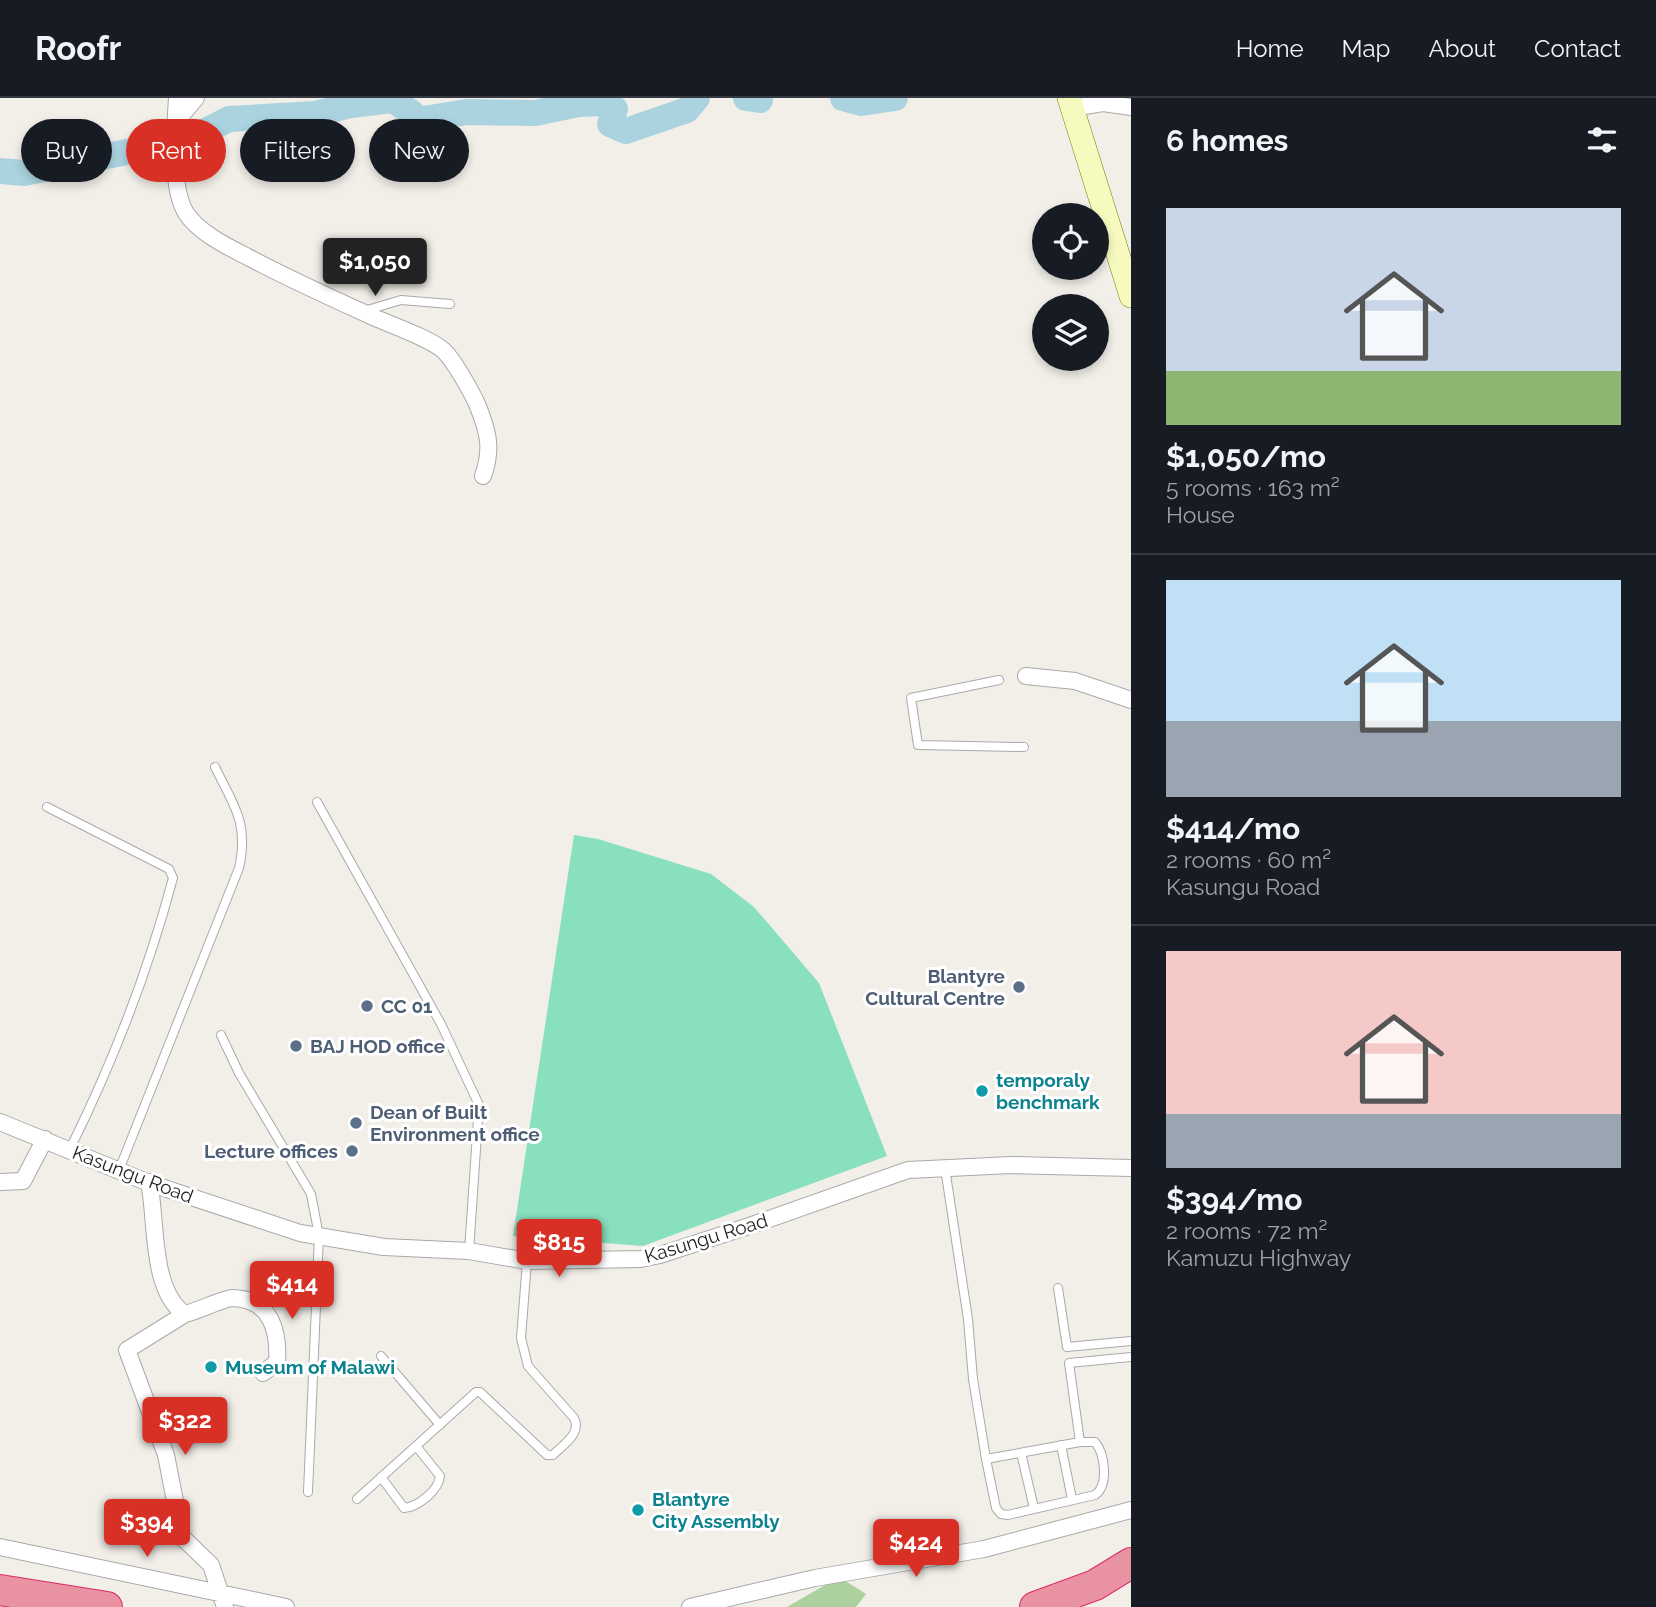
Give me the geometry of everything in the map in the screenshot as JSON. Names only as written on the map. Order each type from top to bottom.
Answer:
[{"type":"highway","points":[[1035,1607],[1095,1586],[1131,1563]]},
{"type":"highway","points":[[0,1590],[107,1607]]},
{"type":"main road","points":[[1071,103],[1131,296]]},
{"type":"street","points":[[176,119],[177,98]]},
{"type":"street","points":[[181,119],[196,98]]},
{"type":"street","points":[[1071,103],[1103,103],[1131,107]]},
{"type":"street","points":[[177,182],[180,202],[187,215],[198,226],[238,252],[313,291],[443,351],[471,391],[483,418],[489,437],[490,458],[483,476]]},
{"type":"street","points":[[1026,676],[1075,681],[1131,700]]},
{"type":"street","name":"Kasungu Road","points":[[0,1122],[149,1182],[300,1233],[384,1247],[469,1251],[527,1261],[641,1259],[752,1225],[908,1170],[1011,1165],[1131,1168]]},
{"type":"street","points":[[0,1182],[23,1181],[45,1139]]},
{"type":"street","points":[[149,1182],[154,1204],[154,1240],[160,1265],[174,1307],[185,1314]]},
{"type":"street","points":[[223,1601],[211,1565],[183,1537],[166,1455],[127,1350],[185,1314],[231,1297],[250,1302],[270,1316],[276,1331],[278,1350],[276,1362],[263,1373]]},
{"type":"street","points":[[690,1607],[815,1578],[984,1549],[1131,1510]]},
{"type":"street","points":[[0,1548],[223,1601],[286,1607]]},
{"type":"lane","points":[[362,312],[401,300],[450,304]]},
{"type":"lane","points":[[999,680],[911,698],[918,745],[1024,747]]},
{"type":"lane","points":[[120,1170],[239,868],[244,846],[242,830],[215,767]]},
{"type":"lane","points":[[317,802],[441,1024],[479,1105],[469,1251]]},
{"type":"lane","points":[[47,807],[169,869],[173,878],[156,943],[124,1027],[70,1149]]},
{"type":"lane","points":[[221,1035],[239,1073],[311,1195],[319,1236],[308,1492]]},
{"type":"lane","points":[[945,1167],[968,1319],[973,1379],[986,1460],[996,1507],[1001,1514],[1008,1515],[1095,1495],[1104,1485],[1102,1454],[1095,1442],[1061,1445],[986,1460]]},
{"type":"lane","points":[[357,1499],[472,1393],[480,1392],[548,1455],[554,1455],[577,1431],[575,1418],[528,1366],[521,1338],[527,1261]]},
{"type":"lane","points":[[1058,1288],[1080,1442]]},
{"type":"lane","points":[[1067,1347],[1131,1341]]},
{"type":"lane","points":[[381,1356],[440,1425]]},
{"type":"lane","points":[[1069,1363],[1131,1357]]},
{"type":"lane","points":[[1061,1445],[1072,1499]]},
{"type":"lane","points":[[381,1477],[404,1508],[414,1506],[436,1487],[440,1476],[416,1446]]},
{"type":"lane","points":[[1021,1453],[1034,1508]]},
{"type":"green space","points":[[574,835],[598,839],[711,874],[754,907],[819,983],[887,1156],[643,1246],[513,1236]]},
{"type":"green space","points":[[839,1577],[866,1594],[856,1607],[787,1607]]},
{"type":"waterway","points":[[0,171],[24,173],[190,139],[229,119],[315,114],[351,105],[393,100],[412,113],[417,120],[467,112],[535,113],[599,103],[615,109],[610,124],[626,131],[687,110],[697,98]]},
{"type":"waterway","points":[[746,98],[760,98]]},
{"type":"waterway","points":[[843,98],[861,103],[895,98]]},
{"type":"place","name":"Blantyre Cultural Centre","points":[[1019,987]]},
{"type":"place","name":"CC 01","points":[[367,1006]]},
{"type":"place","name":"BAJ HOD office","points":[[296,1046]]},
{"type":"place","name":"temporaly benchmark","points":[[982,1091]]},
{"type":"place","name":"Dean of Built Environment office","points":[[356,1123]]},
{"type":"place","name":"Lecture offices","points":[[352,1151]]},
{"type":"place","name":"Museum of Malawi","points":[[211,1367]]},
{"type":"place","name":"Blantyre City Assembly","points":[[638,1510]]}]
